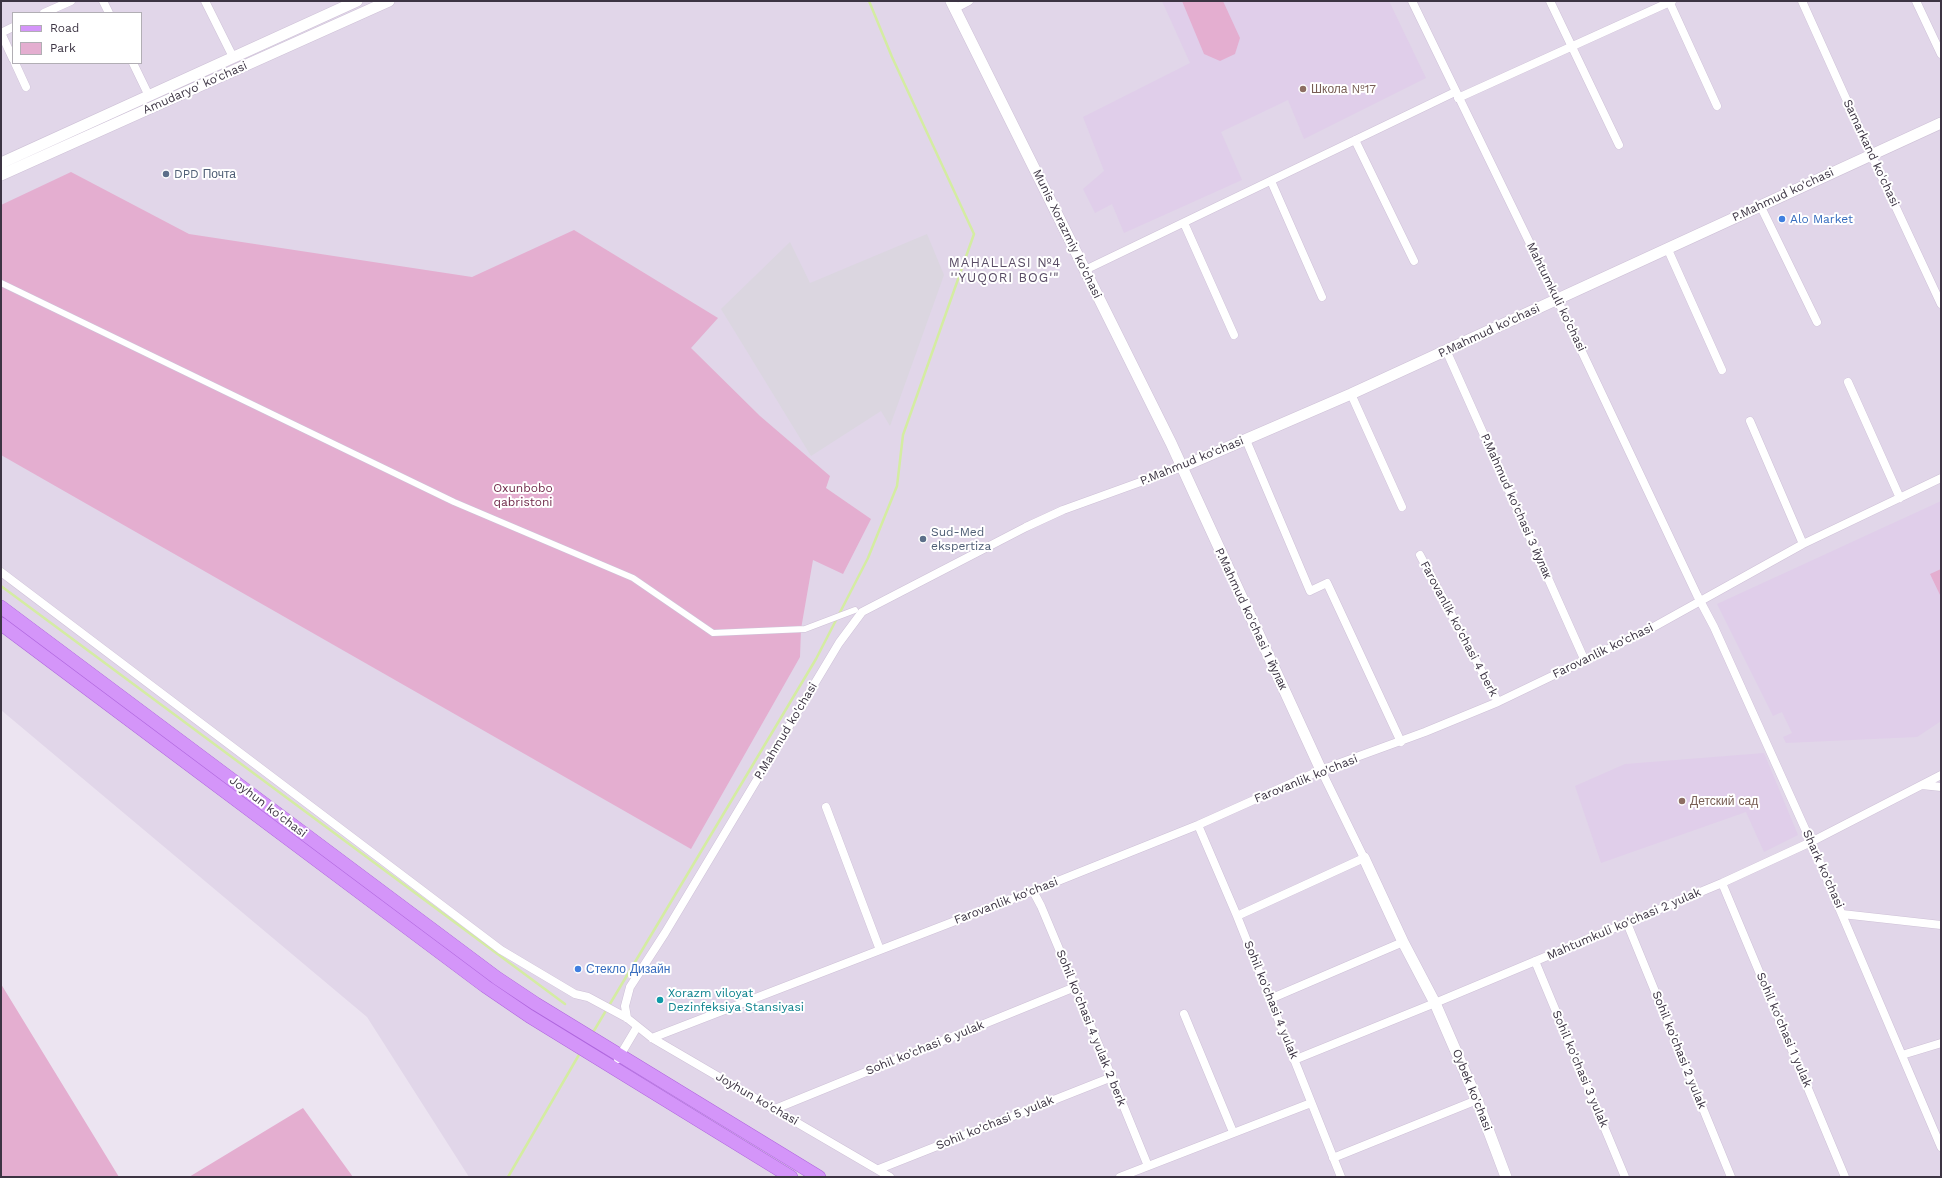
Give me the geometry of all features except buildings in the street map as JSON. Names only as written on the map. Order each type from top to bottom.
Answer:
[{"type":"main road","name":"Joyhun ko'chasi","points":[[1,607],[497,978],[536,1004],[617,1052]]},
{"type":"main road","name":"Joyhun ko'chasi","points":[[1,624],[472,976],[529,1016],[609,1066]]},
{"type":"main road","points":[[617,1052],[819,1177]]},
{"type":"main road","points":[[609,1066],[791,1177]]},
{"type":"street","points":[[46,12],[71,1]]},
{"type":"street","points":[[103,1],[108,12]]},
{"type":"street","points":[[205,1],[233,57]]},
{"type":"street","points":[[1,163],[354,1],[360,14]]},
{"type":"street","name":"Amudaryo' ko'chasi","points":[[1,175],[388,1]]},
{"type":"street","points":[[952,5],[969,1]]},
{"type":"street","name":"Mahtumkuli ko'chasi","points":[[1412,1],[1558,299],[1698,598]]},
{"type":"street","points":[[1550,1],[1619,145]]},
{"type":"street","points":[[1085,270],[1355,140],[1571,47],[1670,1],[1717,106]]},
{"type":"street","name":"Samarkand ko'chasi","points":[[1802,1],[1941,304]]},
{"type":"street","points":[[1916,1],[1941,54]]},
{"type":"street","name":"Munis Xorazmiy ko'chasi","points":[[952,5],[1182,467]]},
{"type":"street","points":[[12,28],[1,33],[12,57]]},
{"type":"street","points":[[15,64],[26,87]]},
{"type":"street","points":[[133,64],[149,96]]},
{"type":"street","name":"P.Mahmud ko'chasi","points":[[855,610],[1030,524],[1063,510],[1182,467],[1351,394],[1941,123]]},
{"type":"street","points":[[1355,140],[1414,261]]},
{"type":"street","points":[[1271,181],[1322,297]]},
{"type":"street","points":[[1760,205],[1817,322]]},
{"type":"street","points":[[1184,223],[1234,335]]},
{"type":"street","points":[[1669,247],[1669,252],[1722,370]]},
{"type":"street","points":[[1,283],[454,502],[633,578],[714,633],[805,629],[855,610]]},
{"type":"street","name":"P.Mahmud ko'chasi 3 йулак","points":[[1446,350],[1585,661]]},
{"type":"street","points":[[1848,382],[1900,498]]},
{"type":"street","points":[[1351,394],[1402,507]]},
{"type":"street","points":[[1750,421],[1803,544]]},
{"type":"street","points":[[1246,440],[1310,591],[1327,583],[1401,742]]},
{"type":"street","name":"P.Mahmud ko'chasi 1 йулак","points":[[1182,467],[1321,770]]},
{"type":"street","name":"Farovanlik ko'chasi","points":[[652,1038],[1033,891],[1198,825],[1321,770],[1401,742],[1498,702],[1585,661],[1698,598],[1803,544],[1941,478]]},
{"type":"street","name":"P.Mahmud ko'chasi","points":[[627,1018],[625,1006],[630,987],[673,920],[839,643],[862,612],[1030,524]]},
{"type":"street","name":"Farovanlik ko'chasi 4 berk","points":[[1420,555],[1498,702]]},
{"type":"street","name":"Joyhun ko'chasi","points":[[1,572],[501,950],[575,994],[588,997],[617,1012],[652,1038],[879,1169],[890,1177]]},
{"type":"street","name":"Shark ko'chasi","points":[[1698,598],[1720,641],[1811,842],[1941,1147]]},
{"type":"street","name":"Oybek ko'chasi","points":[[1321,770],[1403,942],[1435,1003],[1478,1100],[1506,1177]]},
{"type":"street","name":"Mahtumkuli ko'chasi 2 yulak","points":[[1435,1003],[1722,883],[1811,842],[1941,775]]},
{"type":"street","points":[[1922,785],[1941,787]]},
{"type":"street","points":[[826,807],[880,950]]},
{"type":"street","name":"Sohil ko'chasi 4 yulak","points":[[1198,825],[1238,916],[1341,1177]]},
{"type":"street","points":[[1238,916],[1364,858]]},
{"type":"street","name":"Sohil ko'chasi 1 yulak","points":[[1722,883],[1846,1177]]},
{"type":"street","name":"Sohil ko'chasi 4 yulak 2 berk","points":[[1033,891],[1041,906],[1075,987],[1148,1166]]},
{"type":"street","points":[[1842,914],[1941,925]]},
{"type":"street","name":"Sohil ko'chasi 2 yulak","points":[[1627,923],[1731,1177]]},
{"type":"street","points":[[1270,999],[1403,942]]},
{"type":"street","name":"Sohil ko'chasi 3 yulak","points":[[1535,962],[1625,1177]]},
{"type":"street","name":"Sohil ko'chasi 6 yulak","points":[[775,1109],[1075,987]]},
{"type":"street","points":[[1294,1060],[1435,1003]]},
{"type":"street","points":[[1184,1014],[1234,1132]]},
{"type":"street","points":[[609,1066],[617,1052],[637,1027]]},
{"type":"street","points":[[1902,1055],[1941,1043]]},
{"type":"street","name":"Sohil ko'chasi 5 yulak","points":[[879,1169],[1112,1077]]},
{"type":"street","points":[[1333,1158],[1478,1100]]},
{"type":"street","points":[[1120,1177],[1311,1103]]},
{"type":"shaded area","points":[[1,1],[1941,1],[1941,1177],[469,1177],[367,1017],[1,710]]},
{"type":"shaded area","name":"Школа №17","points":[[1162,1],[1389,1],[1426,78],[1304,139],[1288,100],[1221,132],[1242,180],[1124,233],[1112,204],[1095,213],[1083,189],[1104,171],[1083,117],[1190,63]]},
{"type":"shaded area","points":[[927,234],[944,275],[890,426],[881,411],[811,456],[721,309],[790,242],[810,283]]},
{"type":"shaded area","points":[[1941,501],[1941,721],[1917,737],[1786,743],[1783,737],[1792,733],[1782,712],[1773,716],[1717,604]]},
{"type":"shaded area","name":"Детский сад","points":[[1764,753],[1798,835],[1764,852],[1746,812],[1601,863],[1575,786],[1625,764]]},
{"type":"green space","points":[[1182,1],[1223,1],[1240,38],[1235,54],[1220,61],[1204,54]]},
{"type":"green space","name":"Oxunbobo qabristoni","points":[[71,172],[189,234],[472,277],[574,230],[718,318],[691,348],[760,416],[830,476],[826,488],[871,519],[843,574],[813,560],[801,629],[800,657],[691,849],[1,455],[1,205]]},
{"type":"green space","points":[[1941,569],[1941,597],[1930,574]]},
{"type":"green space","points":[[1,984],[119,1177],[1,1177]]},
{"type":"green space","points":[[303,1108],[353,1177],[189,1177]]},
{"type":"waterway","points":[[592,1034],[816,659],[868,558],[897,486],[903,435],[974,234],[892,57],[869,1]]},
{"type":"waterway","points":[[1,586],[565,1004]]},
{"type":"waterway","points":[[508,1177],[580,1053]]},
{"type":"place","name":"Школа №17","points":[[1303,89]]},
{"type":"place","name":"DPD Почта","points":[[166,174]]},
{"type":"place","name":"Alo Market","points":[[1782,219]]},
{"type":"place","name":"Sud-Med ekspertiza","points":[[923,539]]},
{"type":"place","name":"Детский сад","points":[[1682,801]]},
{"type":"place","name":"Стекло Дизайн","points":[[578,969]]},
{"type":"place","name":"Xorazm viloyat Dezinfeksiya Stansiyasi","points":[[660,1000]]},
{"type":"district","name":"MAHALLASI №4 ''YUQORI BOG'\"","points":[[1005,270]]}]
